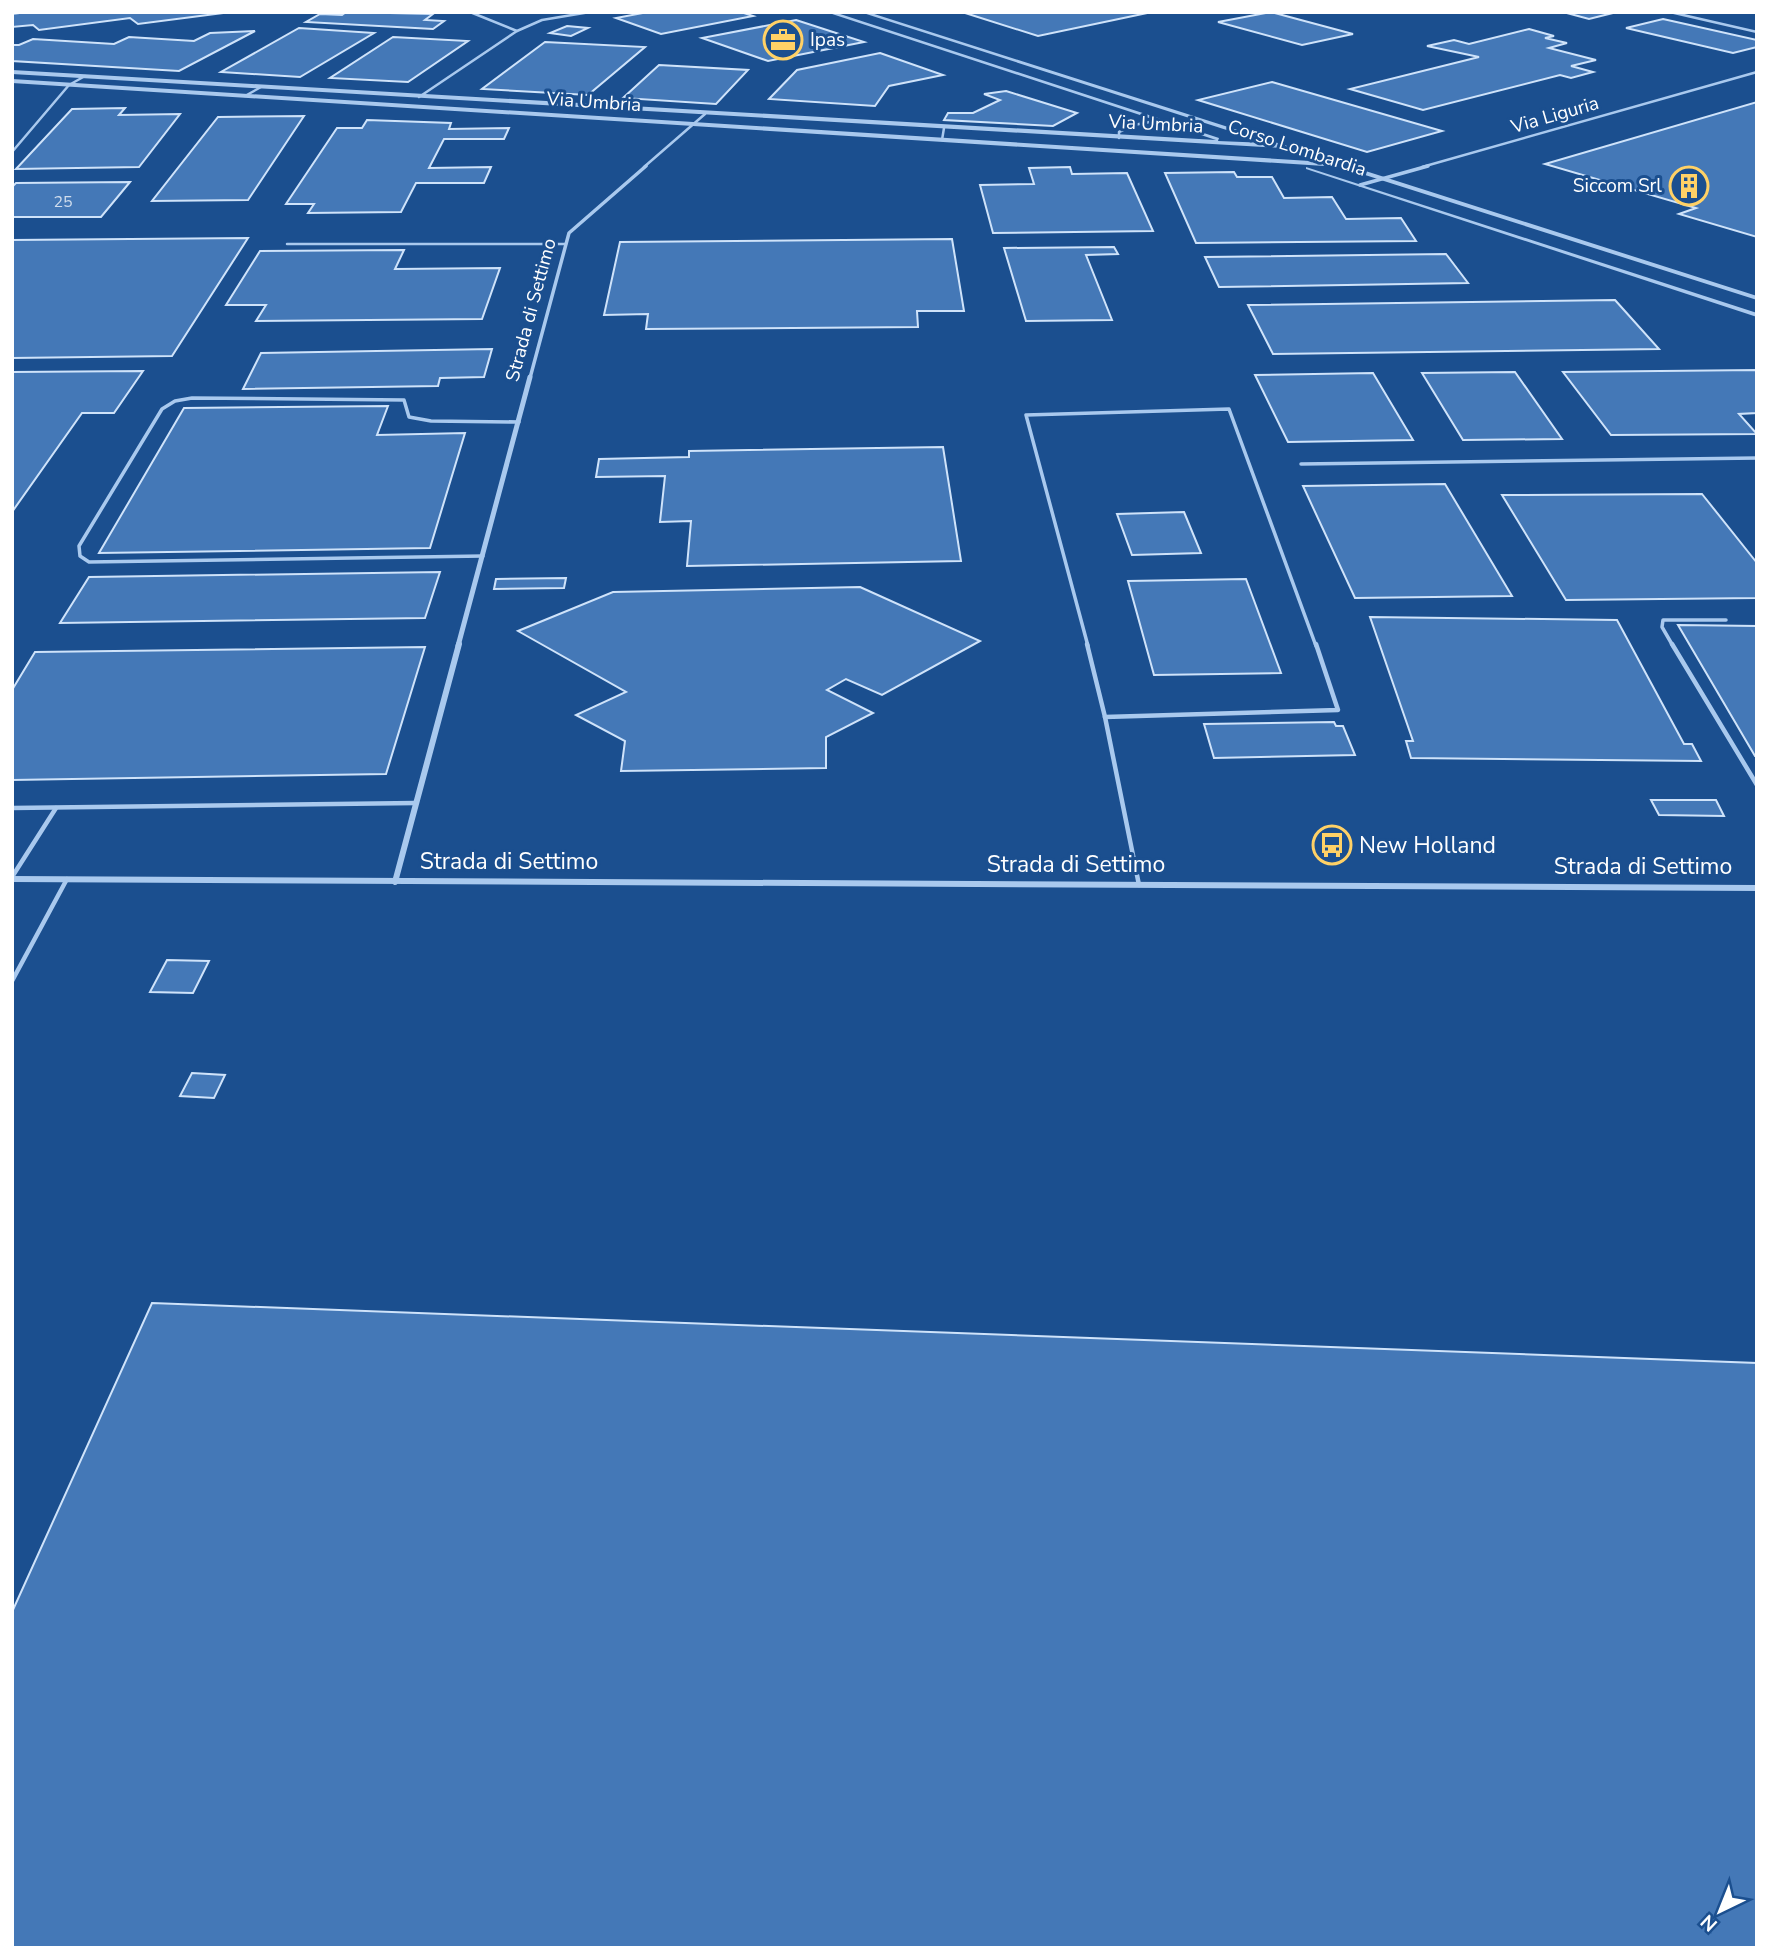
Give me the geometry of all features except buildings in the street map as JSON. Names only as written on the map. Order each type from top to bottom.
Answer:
[{"type":"street","points":[[470,12],[517,30]]},
{"type":"street","name":"Corso Lombardia","points":[[828,12],[1757,315]]},
{"type":"street","name":"Corso Lombardia","points":[[862,12],[1757,298]]},
{"type":"street","points":[[1670,12],[1757,32]]},
{"type":"street","points":[[419,97],[517,30]]},
{"type":"street","name":"Via Umbria","points":[[12,72],[1282,146]]},
{"type":"street","name":"Via Liguria","points":[[1360,185],[1757,72]]},
{"type":"street","points":[[69,85],[85,76]]},
{"type":"street","name":"Via Umbria","points":[[12,81],[1341,165]]},
{"type":"street","points":[[245,96],[261,87]]},
{"type":"street","points":[[1098,100],[1122,95]]},
{"type":"street","points":[[693,124],[705,114]]},
{"type":"street","name":"Strada di Settimo","points":[[395,882],[569,233],[693,124]]},
{"type":"street","points":[[942,140],[944,128]]},
{"type":"street","points":[[1564,251],[1587,244]]},
{"type":"street","name":"Strada di Settimo","points":[[12,878],[1757,888]]},
{"type":"lane","points":[[517,30],[542,20],[590,12]]},
{"type":"lane","points":[[12,152],[69,85]]},
{"type":"lane","points":[[1119,138],[1119,132],[1126,127],[1160,120]]},
{"type":"lane","points":[[287,244],[566,244]]},
{"type":"lane","points":[[483,556],[89,562],[80,556],[79,546],[162,410],[175,401],[192,398],[404,400],[409,417],[430,421],[519,422]]},
{"type":"lane","points":[[1105,717],[1338,710],[1290,569],[1229,409],[1027,415],[1105,717],[1128,820],[1139,885]]},
{"type":"lane","points":[[1301,464],[1757,458]]},
{"type":"lane","points":[[1726,620],[1663,620],[1662,627],[1757,785]]},
{"type":"lane","points":[[12,808],[416,803]]},
{"type":"lane","points":[[12,878],[56,808]]},
{"type":"lane","points":[[12,981],[68,877]]},
{"type":"place","name":"Ipas","points":[[783,40]]},
{"type":"place","name":"Siccom Srl","points":[[1689,186]]},
{"type":"place","name":"New Holland","points":[[1332,845]]}]
